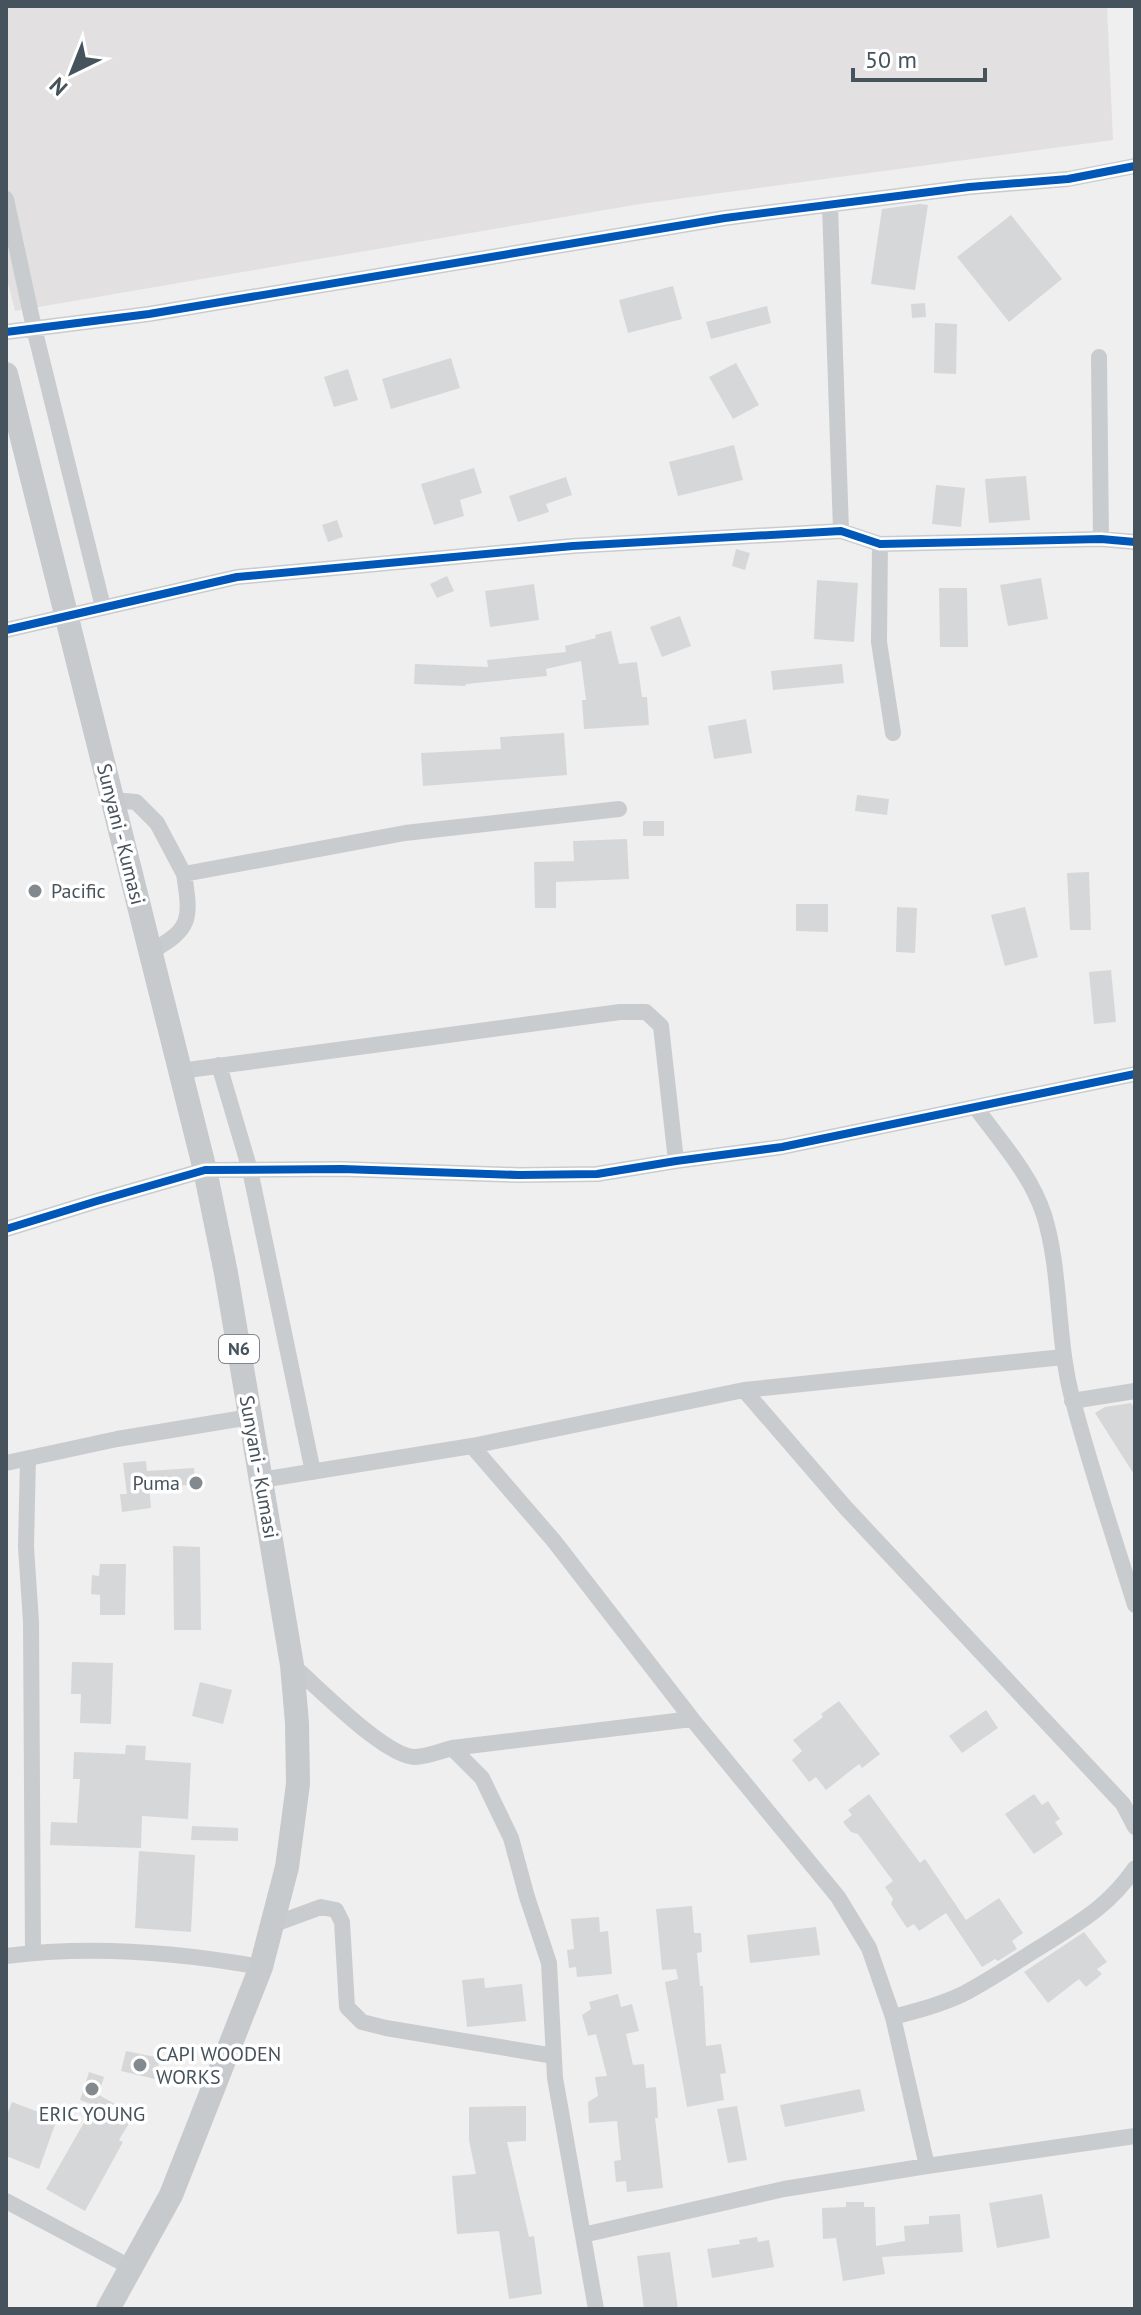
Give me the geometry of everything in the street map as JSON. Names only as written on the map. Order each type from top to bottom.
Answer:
[{"type":"main road","name":"Sunyani - Kumasi","points":[[6,374],[205,1170],[292,1665],[297,1723],[298,1784],[287,1867],[261,1967],[171,2195],[108,2309]]},
{"type":"street","points":[[6,332],[165,311],[725,218],[969,187],[1068,179],[1135,166]]},
{"type":"street","points":[[6,199],[34,328],[103,607]]},
{"type":"street","points":[[830,205],[841,531]]},
{"type":"street","points":[[1099,357],[1101,539]]},
{"type":"street","points":[[6,630],[237,577],[573,546],[841,531],[880,544],[1101,539],[1135,542]]},
{"type":"street","points":[[880,544],[879,642],[893,733]]},
{"type":"street","points":[[113,800],[136,802],[157,823],[184,874],[188,917],[182,930],[150,952]]},
{"type":"street","points":[[184,874],[405,833],[619,809]]},
{"type":"street","points":[[180,1071],[620,1012],[646,1012],[661,1026],[676,1161]]},
{"type":"street","points":[[219,1065],[250,1170],[313,1472]]},
{"type":"street","points":[[6,1229],[205,1170],[597,1174],[782,1147],[1135,1074]]},
{"type":"street","points":[[976,1108],[1030,1181],[1044,1216],[1072,1401],[1134,1600]]},
{"type":"street","points":[[261,1480],[472,1446],[744,1390],[1063,1357]]},
{"type":"street","points":[[744,1390],[845,1507],[1123,1804],[1135,1827]]},
{"type":"street","points":[[1072,1401],[1135,1391]]},
{"type":"street","points":[[6,1463],[117,1439],[250,1417]]},
{"type":"street","points":[[472,1446],[554,1541],[692,1719],[838,1897],[869,1948],[893,2017],[927,2166]]},
{"type":"street","points":[[28,1459],[26,1547],[31,1622],[33,1952]]},
{"type":"street","points":[[292,1665],[379,1741],[398,1753],[415,1757],[452,1748],[692,1719]]},
{"type":"street","points":[[452,1748],[482,1778],[511,1838],[549,1963],[555,2078],[594,2309]]},
{"type":"street","points":[[893,2017],[947,2000],[990,1979],[1092,1915],[1120,1890],[1135,1868]]},
{"type":"street","points":[[272,1925],[321,1907],[336,1910],[342,1922],[347,2007],[362,2022],[410,2033],[554,2056]]},
{"type":"street","points":[[6,1956],[33,1952],[163,1952],[261,1967]]},
{"type":"street","points":[[583,2235],[784,2189],[1135,2136]]},
{"type":"street","points":[[6,2201],[132,2268]]},
{"type":"shaded area","points":[[6,6],[1107,6],[1113,140],[640,204],[15,311],[6,274]]},
{"type":"building","points":[[928,205],[915,290],[871,284],[882,209]]},
{"type":"building","points":[[1011,215],[1062,279],[1009,322],[957,257]]},
{"type":"building","points":[[673,286],[682,319],[628,333],[619,300]]},
{"type":"building","points":[[925,303],[926,317],[912,318],[911,304]]},
{"type":"building","points":[[767,306],[771,323],[711,339],[706,322]]},
{"type":"building","points":[[935,323],[957,324],[956,374],[934,373]]},
{"type":"building","points":[[451,358],[460,388],[391,409],[382,379]]},
{"type":"building","points":[[736,363],[759,405],[733,419],[709,377]]},
{"type":"building","points":[[348,369],[358,400],[334,407],[324,377]]},
{"type":"building","points":[[734,445],[743,480],[678,496],[669,462]]},
{"type":"building","points":[[474,468],[482,493],[460,500],[464,516],[434,525],[421,484]]},
{"type":"building","points":[[1026,476],[1030,520],[989,523],[985,479]]},
{"type":"building","points":[[566,477],[572,495],[546,504],[549,512],[518,522],[509,496]]},
{"type":"building","points":[[936,485],[965,488],[961,527],[932,524]]},
{"type":"building","points":[[337,520],[343,537],[328,542],[322,525]]},
{"type":"building","points":[[736,549],[750,553],[745,570],[732,566]]},
{"type":"building","points":[[447,576],[454,591],[437,598],[430,584]]},
{"type":"building","points":[[1041,578],[1048,619],[1008,626],[1000,585]]},
{"type":"building","points":[[817,580],[858,583],[854,642],[814,639]]},
{"type":"building","points":[[534,584],[539,620],[490,627],[485,591]]},
{"type":"building","points":[[939,588],[967,588],[968,647],[940,647]]},
{"type":"building","points":[[680,616],[691,646],[662,657],[650,627]]},
{"type":"building","points":[[611,631],[619,664],[637,662],[642,697],[647,697],[649,725],[584,729],[582,700],[586,700],[581,661],[546,669],[547,676],[465,686],[414,684],[415,664],[488,667],[487,660],[566,652],[565,646]]},
{"type":"building","points":[[842,664],[844,683],[773,690],[771,671]]},
{"type":"building","points":[[746,719],[752,753],[714,759],[708,726]]},
{"type":"building","points":[[564,733],[567,775],[423,786],[421,753],[501,749],[500,737]]},
{"type":"building","points":[[857,795],[889,799],[887,815],[855,811]]},
{"type":"building","points":[[643,821],[664,821],[664,836],[643,836]]},
{"type":"building","points":[[627,839],[629,879],[556,882],[556,908],[535,908],[534,862],[574,861],[573,841]]},
{"type":"building","points":[[1089,872],[1091,930],[1070,930],[1067,873]]},
{"type":"building","points":[[796,904],[828,904],[828,932],[796,931]]},
{"type":"building","points":[[897,907],[917,908],[915,953],[896,952]]},
{"type":"building","points":[[1025,907],[1038,957],[1005,966],[991,915]]},
{"type":"building","points":[[1111,970],[1116,1022],[1094,1024],[1089,972]]},
{"type":"building","points":[[1131,1403],[1135,1409],[1135,1476],[1095,1413],[1105,1407]]},
{"type":"building","points":[[146,1461],[147,1471],[194,1468],[195,1485],[149,1486],[151,1508],[122,1512],[120,1494],[127,1494],[123,1463]]},
{"type":"building","points":[[173,1546],[200,1547],[201,1630],[174,1630]]},
{"type":"building","points":[[100,1564],[126,1564],[125,1615],[100,1615],[100,1595],[91,1594],[92,1575],[99,1576]]},
{"type":"building","points":[[72,1662],[113,1663],[111,1724],[80,1723],[81,1694],[71,1694]]},
{"type":"building","points":[[200,1682],[232,1690],[223,1724],[192,1716]]},
{"type":"building","points":[[839,1701],[880,1754],[862,1768],[859,1764],[826,1790],[816,1777],[809,1782],[792,1760],[802,1751],[793,1740]]},
{"type":"building","points":[[986,1710],[998,1728],[962,1753],[949,1736]]},
{"type":"building","points":[[126,1745],[146,1746],[145,1760],[191,1763],[188,1819],[142,1816],[141,1848],[50,1845],[51,1822],[77,1823],[80,1779],[73,1779],[74,1752],[125,1754]]},
{"type":"building","points":[[869,1794],[920,1863],[925,1859],[966,1920],[999,1898],[1023,1933],[1012,1941],[1017,1949],[982,1967],[946,1913],[919,1931],[914,1924],[907,1928],[891,1904],[893,1899],[885,1887],[893,1881],[858,1834],[851,1832],[843,1822],[852,1815],[848,1810]]},
{"type":"building","points":[[1034,1794],[1042,1805],[1048,1801],[1060,1819],[1055,1822],[1063,1834],[1034,1854],[1005,1814]]},
{"type":"building","points":[[192,1826],[238,1828],[238,1841],[191,1840]]},
{"type":"building","points":[[139,1851],[195,1855],[191,1932],[135,1928]]},
{"type":"building","points":[[692,1906],[694,1933],[701,1933],[702,1952],[697,1953],[700,1986],[703,1986],[706,2046],[721,2044],[726,2073],[720,2074],[724,2100],[687,2107],[665,1982],[678,1979],[676,1969],[662,1970],[656,1909]]},
{"type":"building","points":[[599,1917],[600,1932],[608,1931],[612,1974],[577,1977],[576,1967],[569,1968],[567,1950],[574,1949],[571,1919]]},
{"type":"building","points":[[816,1927],[820,1955],[750,1963],[747,1935]]},
{"type":"building","points":[[1084,1932],[1107,1962],[1097,1969],[1102,1974],[1086,1987],[1079,1979],[1048,2003],[1024,1972]]},
{"type":"building","points":[[484,1978],[485,1988],[522,1984],[526,2021],[467,2027],[462,1980]]},
{"type":"building","points":[[618,1994],[621,2007],[632,2004],[639,2031],[626,2034],[633,2065],[644,2064],[646,2088],[656,2087],[658,2118],[655,2118],[663,2188],[627,2192],[626,2181],[616,2182],[614,2161],[621,2160],[617,2121],[589,2123],[588,2102],[598,2096],[595,2077],[607,2076],[596,2034],[588,2036],[582,2015],[591,2009],[589,2002]]},
{"type":"building","name":"CAPI WOODEN WORKS","points":[[126,2051],[160,2058],[155,2079],[121,2071]]},
{"type":"building","points":[[89,2072],[104,2077],[97,2099],[99,2095],[134,2115],[119,2140],[123,2142],[85,2211],[46,2189],[94,2105],[80,2100]]},
{"type":"building","points":[[860,2089],[865,2111],[785,2127],[780,2105]]},
{"type":"building","points":[[12,2102],[57,2119],[39,2169],[6,2156],[6,2117]]},
{"type":"building","points":[[526,2106],[526,2141],[507,2142],[529,2237],[534,2236],[542,2294],[509,2299],[499,2231],[457,2234],[452,2176],[476,2174],[469,2140],[469,2107]]},
{"type":"building","points":[[737,2106],[747,2160],[728,2163],[717,2109]]},
{"type":"building","points":[[1042,2194],[1050,2238],[997,2248],[989,2203]]},
{"type":"building","points":[[846,2202],[864,2202],[864,2207],[875,2207],[876,2246],[905,2241],[904,2226],[929,2224],[929,2216],[960,2214],[963,2252],[882,2257],[885,2274],[843,2281],[836,2238],[823,2239],[822,2208],[846,2207]]},
{"type":"building","points":[[757,2237],[758,2242],[769,2240],[774,2267],[712,2278],[707,2249],[740,2244],[739,2240]]},
{"type":"building","points":[[670,2252],[678,2309],[644,2309],[637,2256]]},
{"type":"cycle path","points":[[6,332],[149,314],[725,218],[969,187],[1068,179],[1135,166]]},
{"type":"cycle path","points":[[6,630],[237,577],[573,546],[841,531],[880,544],[1101,539],[1135,542]]},
{"type":"cycle path","points":[[6,1229],[205,1170],[597,1174],[782,1147],[1135,1074]]},
{"type":"place","name":"Pacific","points":[[35,891]]},
{"type":"place","name":"Puma","points":[[196,1483]]},
{"type":"place","name":"CAPI WOODEN WORKS","points":[[140,2065]]},
{"type":"place","name":"ERIC YOUNG","points":[[92,2089]]}]
